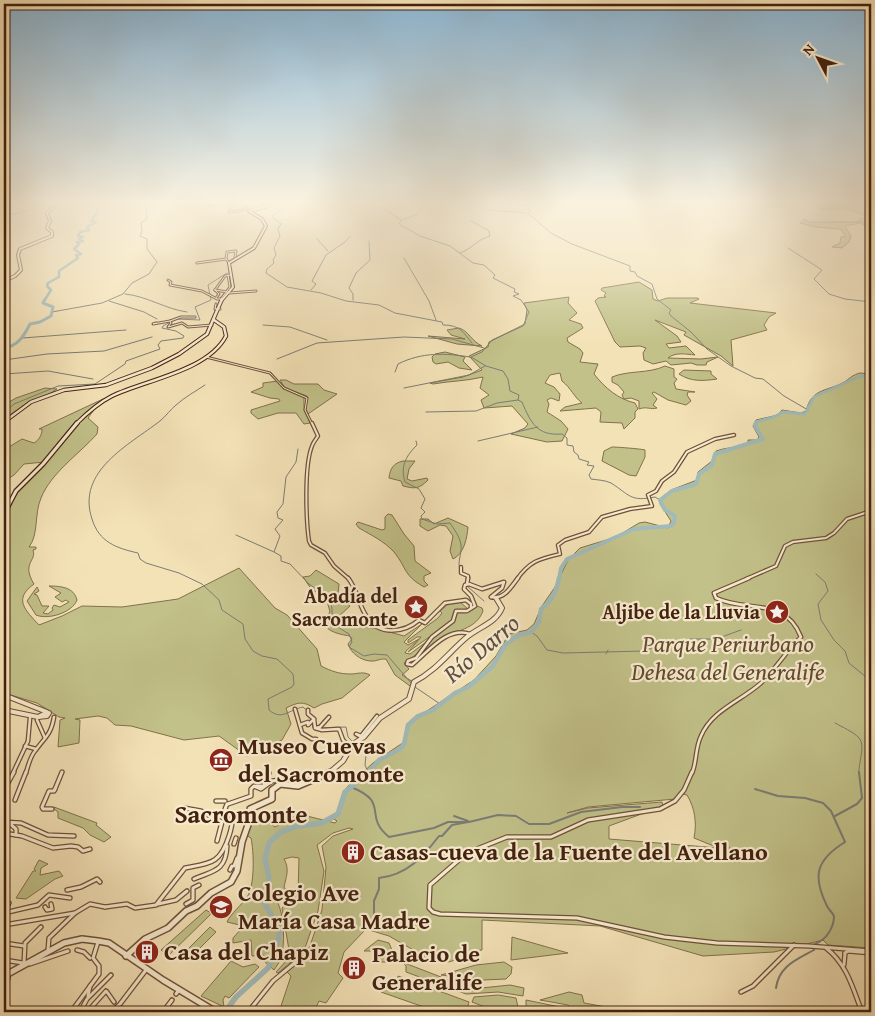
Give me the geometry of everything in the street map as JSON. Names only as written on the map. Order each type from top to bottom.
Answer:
[{"type":"main road","points":[[4,281],[16,276],[21,270],[18,255],[21,248]]},
{"type":"main road","points":[[4,422],[25,405],[71,389],[106,385],[168,360],[200,340],[212,325],[220,309],[222,299],[233,285],[229,275],[229,263],[235,257],[253,248]]},
{"type":"main road","points":[[4,514],[8,501],[15,490],[44,464],[62,438],[97,405],[134,388],[183,372],[221,343],[226,333],[223,326],[214,320]]},
{"type":"main road","points":[[126,956],[142,942],[168,928],[186,911],[197,906],[212,893],[231,882],[237,871],[242,842],[250,818],[249,810],[272,799],[272,790],[280,784],[298,786],[330,773],[343,761],[353,744],[363,738],[380,718],[409,699],[415,683],[422,680],[442,663],[457,645],[470,634],[492,621],[501,612],[502,608],[496,598]]},
{"type":"main road","points":[[4,695],[47,714]]},
{"type":"main road","points":[[4,710],[38,719],[47,714]]},
{"type":"main road","points":[[4,731],[7,734],[7,748],[4,754]]},
{"type":"main road","points":[[4,978],[23,964],[64,943],[76,940],[98,941],[109,943],[178,992],[216,1012]]},
{"type":"street","points":[[226,259],[228,251],[236,251],[235,257]]},
{"type":"street","points":[[197,263],[226,259]]},
{"type":"street","points":[[226,259],[229,263]]},
{"type":"street","points":[[216,290],[220,286],[218,285],[229,275]]},
{"type":"street","points":[[168,280],[171,282],[170,285],[207,291],[216,298],[222,299]]},
{"type":"street","points":[[216,290],[228,292],[256,291]]},
{"type":"street","points":[[216,290],[219,294],[216,298]]},
{"type":"street","points":[[216,304],[215,309],[220,309]]},
{"type":"street","points":[[156,323],[153,324],[181,317],[195,317]]},
{"type":"street","points":[[170,321],[170,328],[182,324],[188,327],[212,325]]},
{"type":"street","points":[[205,357],[270,373],[276,377],[284,388],[303,394],[306,398],[305,410],[318,436],[312,447],[308,476],[309,485],[306,504],[309,542],[314,548],[326,554],[331,563],[350,580],[359,596],[361,609],[370,623],[377,627],[396,631],[406,630],[419,620],[426,622],[444,604],[450,601],[466,600],[471,604],[471,608]]},
{"type":"street","points":[[467,584],[482,590],[504,582],[502,588],[491,596],[496,598],[503,595],[528,566],[543,558],[560,554],[558,545],[563,540],[589,532],[597,526],[599,519],[604,516],[652,506],[653,504],[648,498],[656,491],[660,483],[674,472],[687,452],[715,439],[734,435]]},
{"type":"street","points":[[871,511],[847,519],[834,533],[826,538],[793,542],[785,546],[775,567],[743,582],[715,592],[716,598],[721,601],[781,611],[797,628],[801,637],[787,650],[761,684],[712,719],[703,732],[696,764],[684,790],[675,801],[667,806],[645,812],[588,820],[551,837],[507,837],[467,853],[430,885],[428,908],[432,912],[456,915],[503,914],[578,918],[664,937],[717,943],[794,945],[836,949],[843,952],[871,952]]},
{"type":"street","points":[[461,567],[461,572],[468,576],[464,589],[476,605],[467,611],[456,611],[453,621],[430,638],[416,658],[408,661],[407,664],[411,666],[415,664],[436,644],[456,632],[464,631],[470,634]]},
{"type":"street","points":[[295,709],[302,733],[312,739],[316,739]]},
{"type":"street","points":[[308,710],[308,714],[314,719],[315,728]]},
{"type":"street","points":[[15,800],[36,749],[47,738],[52,729],[47,714]]},
{"type":"street","points":[[363,738],[356,734],[361,736],[377,716]]},
{"type":"street","points":[[315,728],[320,727],[329,717]]},
{"type":"street","points":[[4,790],[11,780],[28,741],[30,718]]},
{"type":"street","points":[[38,719],[45,738]]},
{"type":"street","points":[[300,725],[308,722],[308,725],[314,719]]},
{"type":"street","points":[[315,728],[322,730],[339,729],[343,740],[353,744]]},
{"type":"street","points":[[25,746],[36,749]]},
{"type":"street","points":[[52,809],[43,809],[42,807],[49,790],[54,791],[62,772]]},
{"type":"street","points":[[254,786],[257,784],[260,787],[264,786],[269,773]]},
{"type":"street","points":[[254,786],[261,789],[276,780],[280,780],[280,784]]},
{"type":"street","points":[[216,801],[226,802],[248,798],[252,795],[254,786]]},
{"type":"street","points":[[156,905],[185,868],[210,865],[217,861],[226,845],[233,823],[232,817],[225,809],[226,802]]},
{"type":"street","points":[[184,808],[201,811],[220,820],[222,824],[217,841]]},
{"type":"street","points":[[5,822],[16,829],[16,835]]},
{"type":"street","points":[[5,822],[21,823],[48,835],[74,836]]},
{"type":"street","points":[[4,833],[16,835],[54,848],[71,846],[78,847],[83,851],[90,849]]},
{"type":"street","points":[[234,844],[236,838]]},
{"type":"street","points":[[194,879],[212,875],[216,871],[228,851],[226,845]]},
{"type":"street","points":[[230,870],[237,858]]},
{"type":"street","points":[[67,890],[81,887],[96,879],[100,882]]},
{"type":"street","points":[[186,904],[193,900],[192,888],[198,885]]},
{"type":"street","points":[[48,950],[47,943],[53,933],[75,913],[90,904],[105,906],[127,904],[135,908],[176,900],[187,891]]},
{"type":"street","points":[[4,913],[38,905],[49,895],[70,898]]},
{"type":"street","points":[[4,913],[10,904]]},
{"type":"street","points":[[45,907],[47,910],[52,909],[51,904]]},
{"type":"street","points":[[4,931],[5,925],[60,914],[75,913]]},
{"type":"street","points":[[23,964],[25,943],[41,927]]},
{"type":"street","points":[[135,940],[142,942]]},
{"type":"street","points":[[71,1012],[99,974],[99,966],[93,958],[98,941]]},
{"type":"street","points":[[4,945],[25,946]]},
{"type":"street","points":[[740,992],[753,986],[794,945]]},
{"type":"street","points":[[825,948],[834,954],[844,967],[862,1012]]},
{"type":"street","points":[[834,954],[836,949]]},
{"type":"street","points":[[77,950],[84,952],[90,958]]},
{"type":"street","points":[[4,960],[23,964],[68,951]]},
{"type":"street","points":[[843,952],[846,957],[844,967]]},
{"type":"street","points":[[839,959],[844,960]]},
{"type":"street","points":[[248,1012],[274,981],[297,960]]},
{"type":"street","points":[[110,1012],[118,1006],[136,985],[146,970]]},
{"type":"street","points":[[80,1012],[88,999],[111,975]]},
{"type":"street","points":[[88,999],[90,986]]},
{"type":"street","points":[[87,1012],[106,991],[114,1002]]},
{"type":"street","points":[[163,1012],[172,1000]]},
{"type":"green space","points":[[639,282],[652,290],[653,299],[658,301],[667,298],[698,298],[690,303],[776,313],[769,317],[764,325],[767,330],[731,340],[733,366],[721,356],[684,335],[686,332],[655,320],[677,336],[681,342],[666,344],[669,348],[686,346],[695,355],[677,354],[668,358],[701,359],[718,357],[707,362],[706,365],[691,363],[671,365],[666,361],[653,364],[644,360],[643,353],[646,348],[640,346],[620,347],[615,342],[595,301],[598,298],[606,297],[604,296],[606,293],[601,290],[602,288]]},
{"type":"green space","points":[[569,297],[568,303],[577,313],[569,320],[581,324],[583,328],[567,338],[568,342],[583,353],[580,362],[598,364],[594,374],[598,379],[617,396],[635,403],[638,409],[635,412],[635,418],[624,429],[622,423],[600,422],[601,412],[596,408],[560,411],[565,407],[582,403],[562,381],[560,373],[550,375],[545,383],[554,387],[560,394],[559,401],[551,398],[547,400],[549,404],[547,412],[561,421],[568,429],[562,441],[547,442],[511,434],[525,428],[528,424],[512,406],[484,408],[481,400],[489,395],[480,388],[483,377],[430,383],[463,377],[482,370],[469,356],[488,347],[489,342],[525,324],[527,310],[524,303]]},
{"type":"green space","points":[[459,328],[482,346],[457,344],[428,336],[465,339],[451,335],[447,330]]},
{"type":"green space","points":[[445,352],[465,357],[463,361],[472,370],[459,368],[448,362],[436,364],[433,362],[432,357],[435,354]]},
{"type":"green space","points":[[665,366],[674,369],[674,377],[677,379],[674,383],[676,389],[695,392],[688,392],[687,395],[691,401],[686,405],[668,400],[654,392],[652,393],[657,399],[653,405],[657,408],[639,409],[639,401],[631,398],[624,399],[622,395],[624,392],[618,385],[612,382],[612,377],[618,375]]},
{"type":"green space","points":[[684,370],[711,371],[711,374],[717,379],[693,380],[679,374]]},
{"type":"green space","name":"Parque Periurbano Dehesa del Generalife","points":[[860,373],[871,374],[871,948],[828,945],[823,940],[774,952],[703,956],[600,926],[482,920],[482,950],[475,951],[472,956],[448,962],[424,956],[389,936],[366,929],[344,952],[338,973],[343,978],[326,1003],[319,1001],[314,1012],[279,1012],[291,976],[287,972],[299,962],[310,946],[322,910],[326,867],[322,846],[333,836],[353,829],[349,828],[333,833],[317,845],[324,871],[318,911],[302,953],[278,973],[276,972],[288,959],[289,950],[282,908],[285,905],[281,898],[277,901],[283,921],[284,938],[282,954],[274,970],[264,961],[264,955],[252,956],[251,940],[233,943],[233,938],[244,926],[227,922],[250,892],[253,869],[252,844],[251,838],[246,835],[252,809],[275,827],[299,814],[335,823],[337,821],[332,818],[339,809],[347,787],[373,763],[404,742],[409,725],[416,718],[474,680],[496,656],[509,634],[527,630],[534,624],[568,560],[580,548],[616,537],[639,523],[645,522],[668,528],[671,521],[660,504],[661,498],[671,490],[697,480],[698,472],[712,461],[716,451],[748,444],[748,440],[757,440],[759,437],[753,426],[756,420],[778,415],[782,410],[801,413],[806,411],[812,398],[817,394]],"holes":[[[683,794],[687,795],[694,810],[694,838],[716,847],[726,845],[731,849],[609,839],[609,826],[663,806],[662,802],[588,808],[567,813],[588,807],[675,799]],[[299,858],[298,895],[290,896],[284,887],[287,870],[284,859]]]},
{"type":"green space","points":[[280,380],[286,380],[294,384],[318,384],[324,390],[337,394],[308,414],[306,410],[307,396],[285,388]]},
{"type":"green space","points":[[278,381],[284,388],[304,397],[304,410],[310,423],[304,424],[296,413],[278,413],[258,419],[251,413],[251,410],[280,401],[279,399],[251,392],[263,387],[263,383]]},
{"type":"green space","points":[[45,388],[57,389],[27,403],[4,419],[4,405],[16,398]]},
{"type":"green space","points":[[103,399],[105,400],[87,411],[71,427],[44,462],[24,464],[14,475],[4,481],[4,450],[22,439],[34,443],[41,435],[42,429],[39,429]]},
{"type":"green space","points":[[96,407],[88,418],[98,427],[97,434],[51,480],[39,504],[34,536],[29,547],[36,547],[33,550],[34,554],[29,567],[30,577],[34,584],[24,595],[23,604],[39,625],[82,606],[122,607],[178,599],[239,568],[275,608],[287,615],[317,649],[321,666],[342,673],[370,675],[342,698],[314,708],[300,703],[286,708],[291,724],[282,740],[247,756],[219,736],[184,740],[131,726],[115,725],[107,718],[98,716],[75,719],[80,720],[79,743],[58,747],[60,720],[65,718],[59,717],[37,703],[4,693],[4,516],[15,492],[41,468],[63,438]]},
{"type":"green space","points":[[612,447],[645,450],[645,457],[636,476],[629,475],[602,461],[604,451]]},
{"type":"green space","points":[[403,461],[415,461],[409,469],[407,479],[412,481],[427,478],[428,480],[419,487],[414,488],[403,486],[401,481],[389,478],[393,466]]},
{"type":"green space","points":[[388,514],[392,515],[414,546],[415,561],[431,573],[424,576],[424,581],[428,585],[424,587],[412,579],[390,548],[359,528],[356,524],[358,522],[382,530],[385,529],[385,517]]},
{"type":"green space","points":[[448,518],[468,527],[466,541],[462,550],[453,559],[450,551],[453,536],[446,526],[440,525],[428,531],[420,526],[420,519],[428,519],[434,524]]},
{"type":"green space","points":[[316,570],[339,584],[338,593],[350,606],[338,617],[345,625],[379,629],[404,636],[422,624],[404,642],[408,645],[419,639],[405,653],[410,654],[426,642],[417,654],[404,663],[409,669],[402,675],[413,682],[410,686],[395,675],[386,659],[372,661],[359,658],[349,647],[348,644],[352,639],[350,636],[334,632],[327,627],[325,623],[326,618],[330,612],[326,597],[312,590],[303,577],[310,576]]},
{"type":"green space","points":[[49,586],[70,590],[77,600],[65,612],[47,617],[36,615],[27,601],[37,587],[39,591],[34,594],[37,595],[42,606],[49,606],[43,613],[48,614],[53,610],[54,605],[60,607],[69,602],[66,600],[62,602],[55,597],[61,593]]},
{"type":"green space","points":[[460,602],[468,609],[454,611],[449,623],[408,652],[421,637],[417,637],[408,643],[408,640],[438,618],[442,613],[440,611],[449,603]]},
{"type":"green space","points":[[477,606],[482,608],[483,611],[480,617],[470,626],[439,640],[416,660],[432,637],[454,622],[456,612],[469,611]]},
{"type":"green space","points":[[54,807],[97,823],[96,825],[111,837],[104,842],[90,835],[83,828],[58,818],[58,812]]},
{"type":"green space","points":[[39,860],[48,864],[41,868],[40,875],[59,871],[63,876],[55,879],[26,899],[16,898],[33,871],[36,871],[34,869]]},
{"type":"green space","points":[[206,910],[211,913],[210,915],[168,956],[161,950]]},
{"type":"green space","points":[[210,927],[216,932],[193,955],[187,950]]},
{"type":"green space","points":[[512,937],[568,953],[511,960]]},
{"type":"green space","points":[[378,940],[389,943],[397,962],[374,962],[375,954],[373,951],[364,951]]},
{"type":"green space","points":[[231,961],[243,967],[255,964],[259,967],[229,998],[225,996],[223,1000],[224,1007],[201,996]]},
{"type":"green space","points":[[402,962],[472,989],[510,985],[524,988],[523,996],[498,992],[466,994],[406,972],[406,966]]},
{"type":"green space","points":[[504,962],[512,967],[511,974],[506,979],[483,980],[441,975],[476,965]]},
{"type":"green space","points":[[398,976],[469,1002],[466,1012],[438,1012],[381,992],[382,987],[397,988]]},
{"type":"green space","points":[[569,992],[582,995],[584,1003],[629,1012],[575,1012],[568,1005],[540,1000]]},
{"type":"green space","points":[[498,995],[516,998],[519,1012],[498,1012],[472,1002],[474,997]]},
{"type":"green space","points":[[526,1000],[565,1008],[572,1012],[526,1012]]},
{"type":"waterway","points":[[44,301],[51,290],[47,286],[48,283],[59,277],[59,271],[78,258],[76,255],[81,254],[75,248]]},
{"type":"waterway","points":[[52,312],[102,303],[123,294],[132,283],[149,274],[157,262],[147,248]]},
{"type":"waterway","points":[[274,248],[276,255],[273,260],[274,263],[267,269],[266,273],[287,287],[321,293],[346,301],[379,305],[395,313],[442,322],[443,325],[453,326],[460,330],[472,343]]},
{"type":"waterway","points":[[311,290],[316,284],[312,281],[326,255],[336,248]]},
{"type":"waterway","points":[[353,300],[353,294],[349,288],[356,273],[370,260],[369,248]]},
{"type":"waterway","points":[[453,248],[473,263],[484,265],[495,275],[493,278],[515,289],[514,292],[519,294],[513,296],[521,300],[529,312],[523,326],[492,340],[482,352],[471,357],[486,366],[503,371],[508,379],[510,391],[519,395],[518,400]]},
{"type":"waterway","points":[[460,253],[469,248]]},
{"type":"waterway","points":[[584,248],[630,266],[630,271],[635,272],[637,276],[652,284],[657,299],[671,310],[669,313],[671,316],[691,332],[707,349],[731,366],[755,378],[763,379],[784,396],[808,410]]},
{"type":"waterway","points":[[789,248],[822,270],[814,279],[829,294],[845,299],[871,302]]},
{"type":"waterway","points":[[404,258],[429,301],[436,320]]},
{"type":"waterway","points":[[4,413],[14,404],[58,386],[95,384],[125,364],[126,361],[160,349],[158,345],[161,341],[183,338],[184,336],[176,331],[162,328],[163,326],[176,319],[200,320],[195,307],[211,300],[208,285],[227,273]]},
{"type":"waterway","points":[[125,294],[141,297],[187,312]]},
{"type":"waterway","points":[[4,348],[20,340],[30,324],[40,322],[51,316],[53,307],[43,303],[44,301]]},
{"type":"waterway","points":[[109,301],[144,312],[157,319]]},
{"type":"waterway","points":[[263,325],[290,327],[327,340]]},
{"type":"waterway","points":[[23,338],[126,330]]},
{"type":"waterway","points":[[4,360],[47,354],[104,351],[152,337]]},
{"type":"waterway","points":[[277,359],[317,343],[404,337],[452,339],[484,348]]},
{"type":"waterway","points":[[395,372],[398,364],[425,355],[443,354],[470,357]]},
{"type":"waterway","points":[[404,388],[469,375],[485,366]]},
{"type":"waterway","points":[[4,374],[48,371],[93,379]]},
{"type":"waterway","name":"Río Darro","points":[[755,424],[783,412],[805,414],[814,397],[858,377],[871,375]]},
{"type":"waterway","points":[[205,385],[179,402],[160,421],[108,461],[98,473],[92,487],[89,502],[92,519],[99,533],[109,543],[138,553],[140,559],[146,563],[179,573],[202,584],[219,600],[222,610],[243,624],[245,639],[253,651],[262,656],[277,659],[293,674],[294,684],[292,687],[268,699],[269,710],[282,715],[303,707],[312,715]]},
{"type":"waterway","points":[[426,412],[476,411],[497,403],[518,400]]},
{"type":"waterway","points":[[518,400],[522,402],[537,427]]},
{"type":"waterway","name":"Río Darro","points":[[559,579],[561,568],[567,559],[634,529],[671,526],[674,523],[675,516],[665,510],[660,500],[672,491],[696,484],[699,474],[712,465],[715,454],[763,439],[755,426],[756,423]]},
{"type":"waterway","points":[[478,441],[537,427]]},
{"type":"waterway","points":[[537,427],[546,433],[562,434],[567,438],[567,445],[573,446],[574,452],[578,455],[579,459],[589,462],[587,465],[594,466],[589,475],[591,479],[611,483],[635,498],[655,497],[660,500]]},
{"type":"waterway","points":[[416,441],[417,445],[405,462],[403,471],[405,482],[419,489],[425,499],[421,508],[425,512],[421,516],[422,519],[437,524],[450,523],[455,530],[461,545],[459,566],[461,573]]},
{"type":"waterway","points":[[274,552],[280,536],[275,529],[283,520],[278,518],[277,512],[283,504],[286,477],[296,462],[298,449]]},
{"type":"waterway","points":[[236,535],[274,552]]},
{"type":"waterway","points":[[274,552],[281,556],[281,561],[290,564],[309,584],[330,599],[334,623],[349,634],[352,642],[349,647],[364,656],[374,654],[387,655],[412,684]]},
{"type":"waterway","points":[[816,574],[825,582],[828,591],[818,604],[821,620],[834,640],[845,651],[849,663],[871,681]]},
{"type":"waterway","name":"Río Darro","points":[[368,772],[379,760],[400,749],[404,744],[408,725],[418,716],[433,710],[455,693],[468,687],[493,666],[505,645],[517,636],[531,632],[539,622],[541,609],[553,595],[559,578]]},
{"type":"waterway","points":[[467,579],[467,586],[484,601]]},
{"type":"waterway","points":[[607,652],[644,651],[659,645],[691,639],[716,639],[741,630]]},
{"type":"waterway","points":[[531,632],[537,636],[547,650],[563,653],[607,652]]},
{"type":"waterway","points":[[415,687],[440,704]]},
{"type":"waterway","points":[[312,722],[313,728],[315,728]]},
{"type":"waterway","points":[[835,723],[854,734],[861,741],[862,750],[859,772]]},
{"type":"waterway","points":[[319,728],[346,727],[348,737],[352,741]]},
{"type":"waterway","points":[[355,744],[366,755],[365,765],[368,772]]},
{"type":"waterway","name":"Río Darro","points":[[225,1012],[236,997],[268,968],[275,954],[280,930],[265,904],[269,877],[265,859],[269,843],[281,832],[298,826],[322,823],[338,814],[345,792],[368,772]]},
{"type":"waterway","points":[[835,816],[857,804],[862,798],[859,772]]},
{"type":"waterway","points":[[351,787],[370,798],[377,822],[389,837],[434,828],[448,822],[468,822]]},
{"type":"waterway","points":[[755,789],[778,796],[805,798],[823,803],[831,811],[845,842],[828,855],[823,862],[818,877],[822,895],[834,916],[831,929],[823,940],[815,944],[814,950],[789,964],[781,974],[776,988]]},
{"type":"waterway","points":[[468,822],[498,815],[516,816],[529,824],[549,824],[581,812],[622,807],[640,807]]},
{"type":"waterway","points":[[454,816],[468,821]]},
{"type":"waterway","points":[[374,930],[374,901],[379,889],[379,878],[406,869],[420,858],[439,836],[442,836],[452,825],[468,822]]},
{"type":"place","name":"Abadía del Sacromonte","points":[[416,607]]},
{"type":"place","name":"Aljibe de la Lluvia","points":[[777,612]]},
{"type":"place","name":"Museo Cuevas del Sacromonte","points":[[221,760]]},
{"type":"place","name":"Casas-cueva de la Fuente del Avellano","points":[[353,852]]},
{"type":"place","name":"Colegio Ave María Casa Madre","points":[[221,907]]},
{"type":"place","name":"Casa del Chapiz","points":[[147,952]]},
{"type":"place","name":"Palacio de Generalife","points":[[354,968]]},
{"type":"district","name":"Sacromonte","points":[[241,814]]}]
